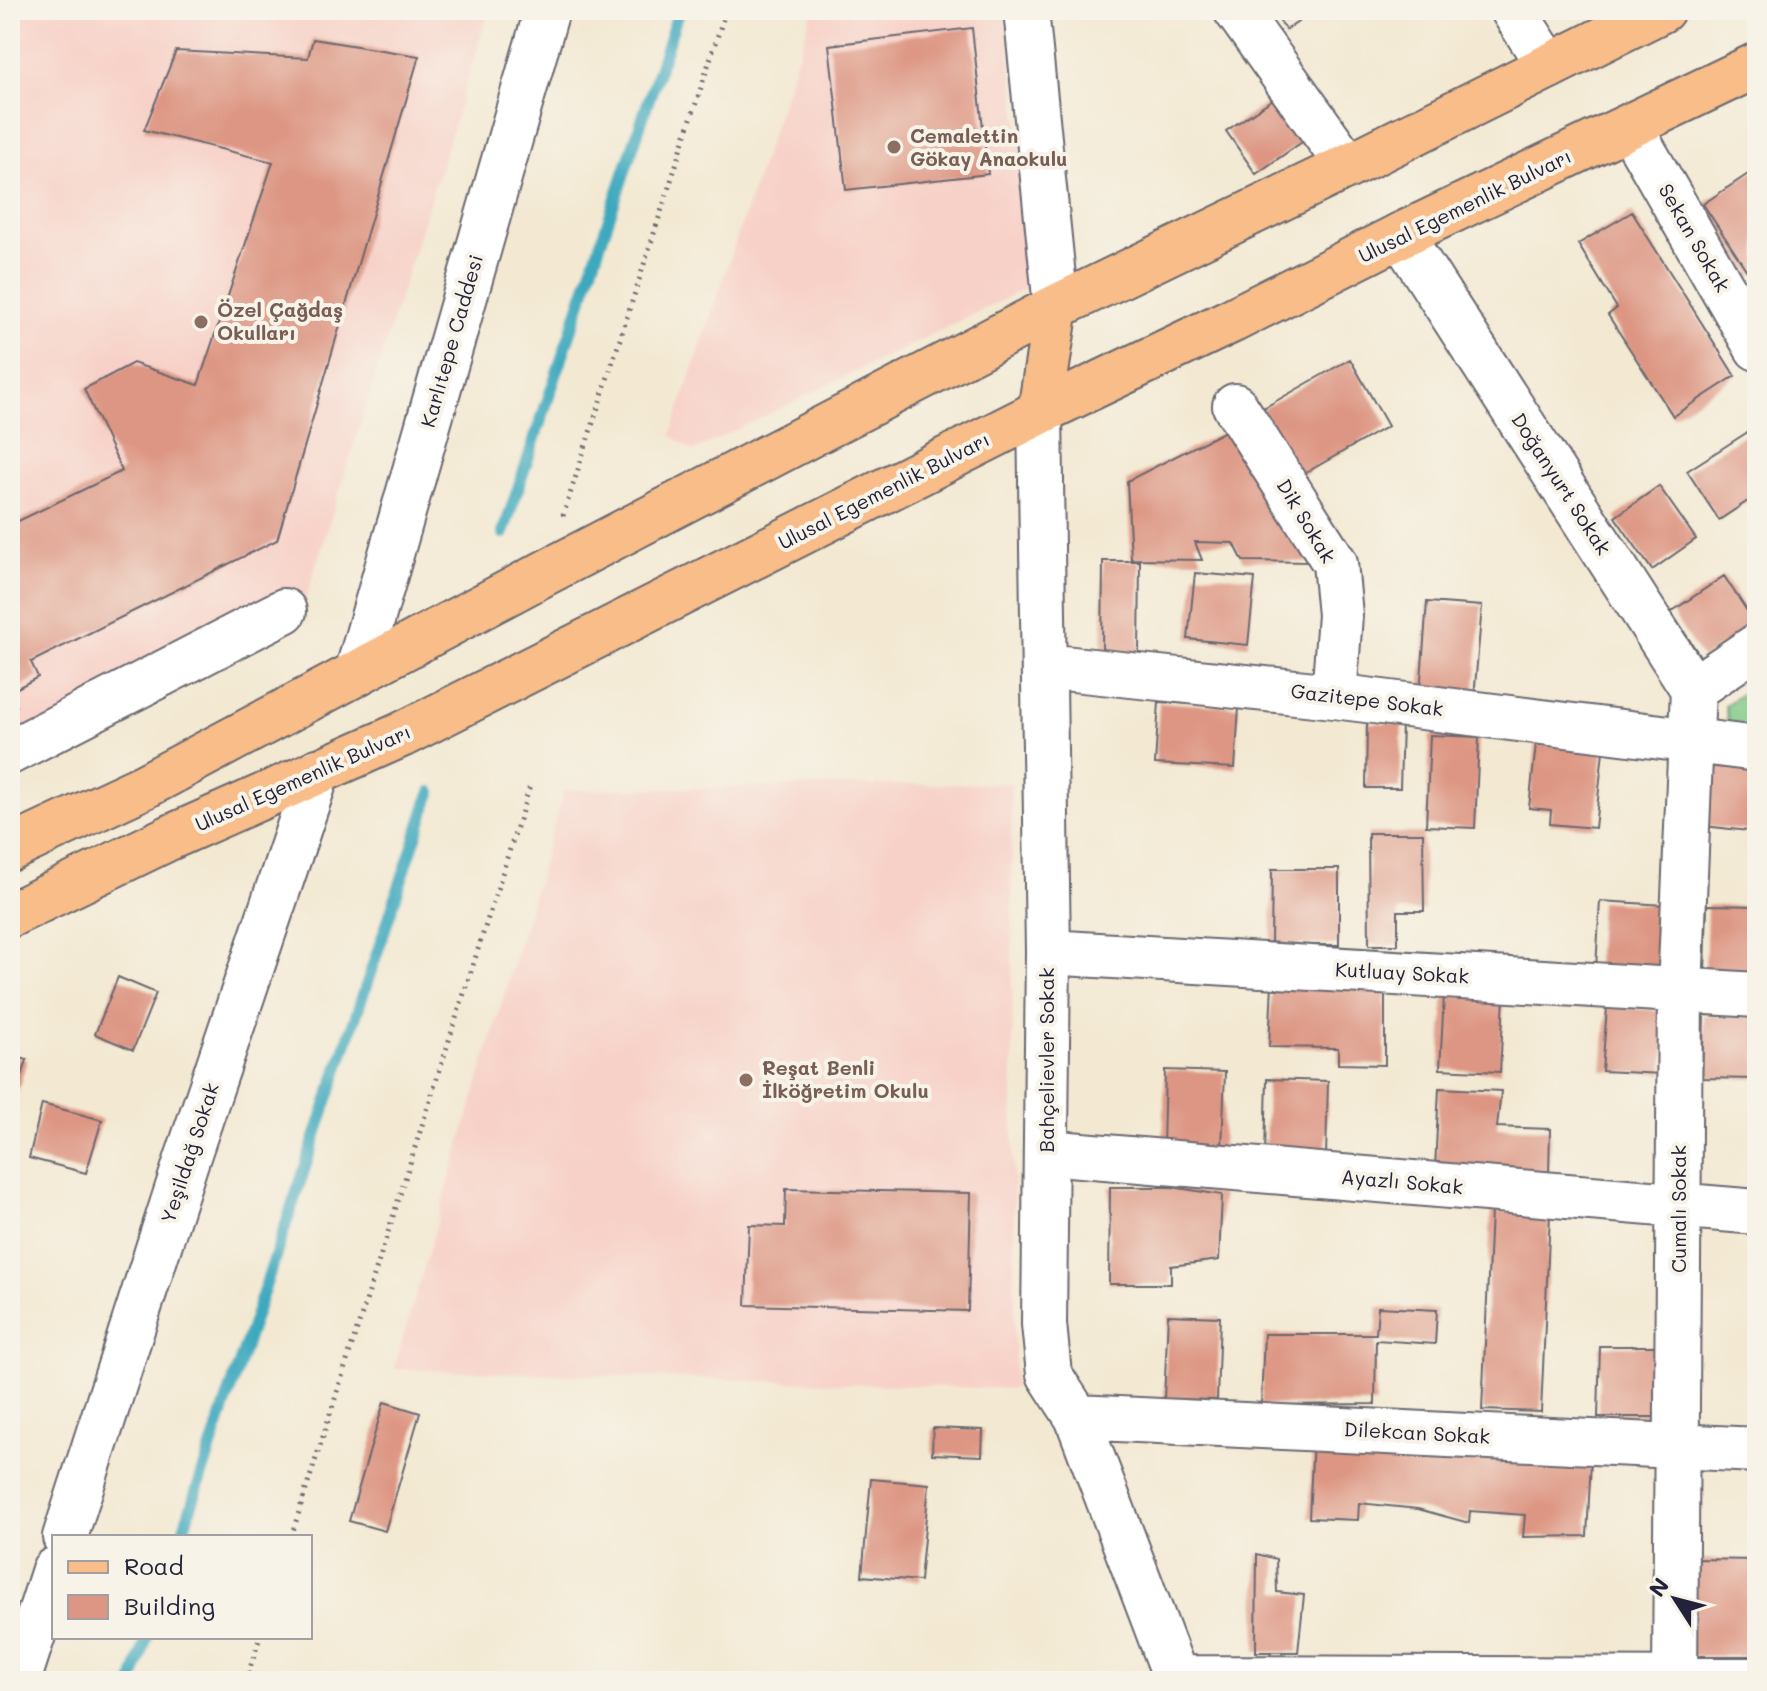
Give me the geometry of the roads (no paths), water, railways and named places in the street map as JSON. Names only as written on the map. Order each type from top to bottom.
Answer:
[{"type":"main road","points":[[10,849],[145,786],[1056,307],[1662,10]]},
{"type":"main road","name":"Ulusal Egemenlik Bulvarı","points":[[10,915],[171,837],[401,735],[1040,412],[1757,65]]},
{"type":"main road","points":[[1040,412],[1056,307]]},
{"type":"street","name":"Karlıtepe Caddesi","points":[[357,673],[547,10]]},
{"type":"street","points":[[1026,10],[1056,307]]},
{"type":"street","points":[[1236,10],[1348,166]]},
{"type":"street","points":[[1513,10],[1549,66]]},
{"type":"street","name":"Sekan Sokak","points":[[1630,127],[1757,348]]},
{"type":"street","name":"Doğanyurt Sokak","points":[[1401,235],[1693,689]]},
{"type":"street","name":"Dik Sokak","points":[[1235,406],[1335,563],[1340,615],[1334,696]]},
{"type":"street","name":"Bahçelievler Sokak","points":[[1040,412],[1048,952],[1044,1324],[1049,1374],[1077,1417],[1176,1679]]},
{"type":"street","points":[[10,752],[284,611]]},
{"type":"street","points":[[1689,740],[1693,689],[1757,646]]},
{"type":"street","name":"Gazitepe Sokak","points":[[1044,666],[1334,696],[1757,749]]},
{"type":"street","name":"Cumalı Sokak","points":[[1675,1678],[1680,990],[1689,740]]},
{"type":"street","name":"Yeşildağ Sokak","points":[[66,1535],[186,1162],[318,771]]},
{"type":"street","name":"Kutluay Sokak","points":[[1048,952],[1757,995]]},
{"type":"street","name":"Ayazlı Sokak","points":[[1046,1152],[1757,1212]]},
{"type":"street","name":"Dilekcan Sokak","points":[[1077,1417],[1757,1450]]},
{"type":"street","points":[[18,1681],[52,1576]]},
{"type":"street","points":[[1176,1679],[1757,1680]]},
{"type":"waterway","points":[[503,533],[679,10]]},
{"type":"waterway","points":[[182,1535],[431,792]]},
{"type":"waterway","points":[[133,1681],[146,1639]]},
{"type":"place","name":"Cemalettin Gökay Anaokulu","points":[[894,147]]},
{"type":"place","name":"Özel Çağdaş Okulları","points":[[201,322]]},
{"type":"place","name":"Reşat Benli İlköğretim Okulu","points":[[746,1080]]}]
